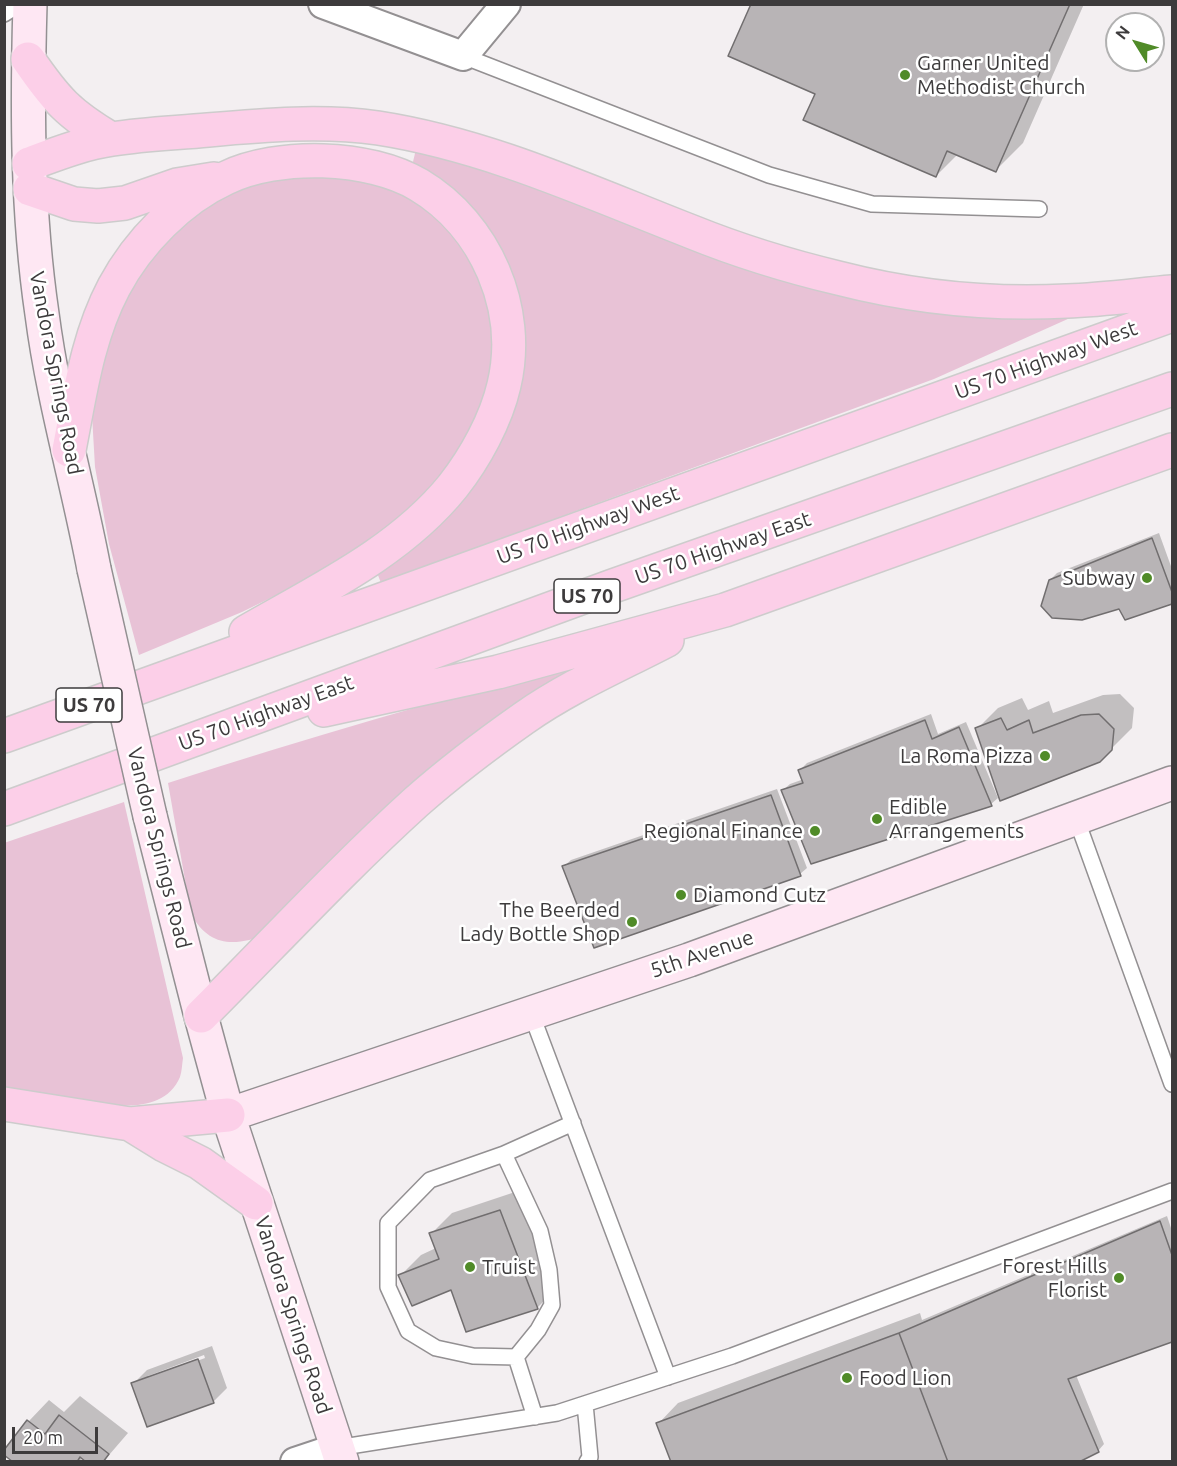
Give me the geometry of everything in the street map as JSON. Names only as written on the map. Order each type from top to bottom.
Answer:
[{"type":"main road","points":[[28,59],[51,92],[68,110],[84,123],[111,139]]},
{"type":"main road","points":[[174,674],[367,560],[399,538],[429,512],[453,486],[475,455],[491,421],[504,386],[508,352],[506,315],[496,276],[476,239],[451,209],[418,184],[381,168],[346,162],[304,161],[264,166],[227,177],[177,185],[125,203],[98,206],[74,204],[30,176],[67,150],[111,139],[270,125],[335,124],[376,128],[413,134],[483,153],[535,170],[762,258],[840,279],[917,294],[995,301],[1065,302],[1173,292]]},
{"type":"main road","points":[[69,450],[89,350],[97,322],[115,284],[166,219],[227,177]]},
{"type":"main road","name":"US 70 Highway West","points":[[4,735],[1173,315]]},
{"type":"main road","name":"US 70 Highway East","points":[[4,808],[625,582],[1173,389]]},
{"type":"main road","points":[[198,738],[498,672],[725,610],[1173,450]]},
{"type":"main road","points":[[201,1017],[371,844],[419,800],[470,759],[526,717],[579,685],[725,610]]},
{"type":"main road","points":[[4,1104],[130,1124],[228,1115]]},
{"type":"main road","points":[[130,1124],[200,1163],[256,1203]]},
{"type":"street","name":"Vandora Springs Road","points":[[30,4],[28,59],[34,249],[53,379],[150,816],[201,1017],[228,1115],[339,1455]]},
{"type":"street","points":[[323,4],[464,56],[506,4]]},
{"type":"street","name":"5th Avenue","points":[[228,1115],[689,960],[1173,783]]},
{"type":"street","points":[[295,1461],[339,1455]]},
{"type":"lane","points":[[4,14],[20,4]]},
{"type":"lane","points":[[464,56],[769,175],[872,204],[1039,209]]},
{"type":"lane","points":[[1076,818],[1173,1084]]},
{"type":"lane","points":[[531,1013],[668,1377]]},
{"type":"lane","points":[[516,1358],[474,1356],[436,1348],[408,1330],[388,1287],[388,1223],[430,1180],[504,1154],[573,1123]]},
{"type":"lane","points":[[504,1154],[540,1231],[549,1270],[552,1305],[538,1330],[516,1358]]},
{"type":"lane","points":[[339,1455],[557,1413],[732,1356],[1173,1191]]},
{"type":"lane","points":[[516,1358],[535,1417]]},
{"type":"lane","points":[[585,1404],[590,1457],[587,1461]]},
{"type":"shaded area","points":[[417,145],[1020,316],[1070,318],[934,379],[381,583],[376,570],[405,548],[523,339],[412,166]]},
{"type":"shaded area","points":[[314,172],[393,186],[425,206],[472,255],[492,308],[493,375],[468,442],[416,505],[350,555],[297,585],[242,612],[139,655],[109,544],[95,467],[92,415],[105,331],[144,261],[200,208],[236,189],[275,177]]},
{"type":"shaded area","points":[[587,662],[267,934],[244,941],[224,941],[206,933],[198,925],[191,914],[168,783],[377,719]]},
{"type":"shaded area","points":[[124,802],[183,1058],[180,1077],[172,1090],[161,1098],[133,1105],[103,1104],[5,1090],[4,843]]},
{"type":"building","name":"Garner United Methodist Church","points":[[751,4],[1070,4],[996,172],[947,151],[936,177],[803,120],[815,94],[728,56]]},
{"type":"building","points":[[1152,538],[1172,592],[1172,604],[1125,620],[1119,609],[1082,620],[1052,618],[1041,606],[1049,580]]},
{"type":"building","name":"La Roma Pizza","points":[[1099,714],[1114,729],[1112,750],[1100,762],[1000,801],[975,728],[1001,718],[1007,730],[1029,720],[1033,733],[1081,715]]},
{"type":"building","points":[[925,720],[932,739],[959,727],[992,806],[811,864],[781,790],[803,783],[798,770]]},
{"type":"building","points":[[771,795],[801,876],[594,948],[562,866]]},
{"type":"building","name":"Truist","points":[[500,1210],[538,1309],[466,1332],[451,1290],[412,1306],[398,1275],[439,1259],[429,1233]]},
{"type":"building","points":[[1160,1221],[1172,1255],[1172,1342],[1068,1379],[1099,1452],[1079,1462],[948,1462],[899,1333]]},
{"type":"building","name":"Food Lion","points":[[899,1333],[948,1462],[671,1462],[656,1423]]},
{"type":"building","points":[[198,1359],[214,1403],[147,1427],[131,1383]]},
{"type":"building","points":[[59,1415],[109,1454],[103,1462],[86,1462],[80,1457],[77,1462],[13,1462],[4,1455],[4,1450],[27,1420],[45,1434]]},
{"type":"place","name":"Garner United Methodist Church","points":[[905,75]]},
{"type":"place","name":"Subway","points":[[1147,578]]},
{"type":"place","name":"La Roma Pizza","points":[[1045,756]]},
{"type":"place","name":"Edible Arrangements","points":[[877,819]]},
{"type":"place","name":"Regional Finance","points":[[815,831]]},
{"type":"place","name":"Diamond Cutz","points":[[681,895]]},
{"type":"place","name":"The Beerded Lady Bottle Shop","points":[[632,922]]},
{"type":"place","name":"Truist","points":[[470,1267]]},
{"type":"place","name":"Forest Hills Florist","points":[[1119,1278]]},
{"type":"place","name":"Food Lion","points":[[847,1378]]}]
